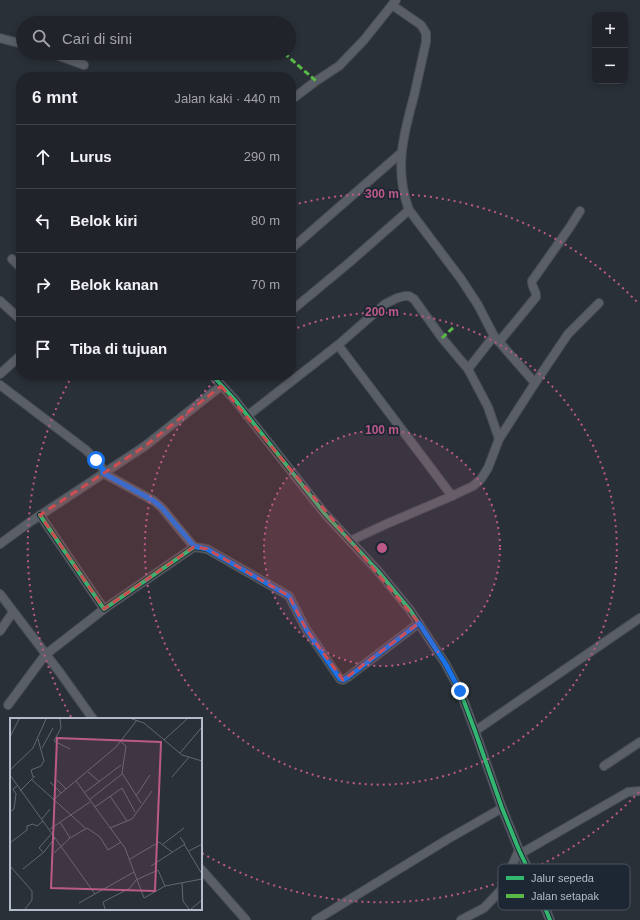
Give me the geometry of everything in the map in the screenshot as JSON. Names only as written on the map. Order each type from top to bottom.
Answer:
[{"type":"street","points":[[296,96],[339,66],[364,40],[394,3],[421,25],[426,33],[426,42],[401,153],[401,177],[410,210],[461,279],[478,305],[497,339],[535,383]]},
{"type":"street","points":[[0,38],[16,42]]},
{"type":"street","points":[[70,60],[84,65]]},
{"type":"street","points":[[296,245],[401,153]]},
{"type":"street","points":[[296,307],[410,210]]},
{"type":"street","points":[[468,369],[536,297],[532,281],[580,211]]},
{"type":"street","points":[[12,259],[16,263]]},
{"type":"street","points":[[296,378],[338,345],[385,304],[397,298],[410,296],[414,299],[442,338],[468,369],[488,407],[499,439]]},
{"type":"street","points":[[0,301],[16,315]]},
{"type":"street","points":[[350,542],[384,525],[452,496],[472,486],[481,479],[488,468],[499,439],[535,383],[568,334],[599,303]]},
{"type":"street","points":[[338,345],[452,496]]},
{"type":"street","points":[[0,374],[16,360]]},
{"type":"street","points":[[216,380],[248,416],[325,514],[378,571],[419,623],[445,663],[460,691],[502,808],[526,864]]},
{"type":"street","points":[[248,416],[294,380]]},
{"type":"street","points":[[0,385],[86,450],[96,460],[104,473],[154,501],[162,508],[194,546],[207,549],[289,596],[306,629],[340,679],[343,680],[348,677],[419,623]]},
{"type":"street","points":[[0,544],[40,515],[145,446],[221,386]]},
{"type":"street","points":[[40,515],[104,609]]},
{"type":"street","points":[[8,705],[45,655],[104,609],[194,546]]},
{"type":"street","points":[[0,594],[92,718]]},
{"type":"street","points":[[0,631],[13,612]]},
{"type":"street","points":[[475,731],[640,618]]},
{"type":"street","points":[[604,766],[640,742]]},
{"type":"street","points":[[514,864],[520,852],[628,792],[640,791]]},
{"type":"street","points":[[316,920],[448,839],[502,808]]},
{"type":"street","points":[[202,869],[246,920]]},
{"type":"street","points":[[461,920],[484,908],[498,894]]},
{"type":"street","points":[[546,910],[550,920]]},
{"type":"highlighted area","points":[[221,386],[419,623],[343,680],[306,629],[289,596],[207,549],[194,547],[104,609],[40,515],[145,446]]},
{"type":"marked path","points":[[292,60],[316,81]]},
{"type":"marked path","points":[[442,338],[455,326]]},
{"type":"cycle path","points":[[217,380],[235,400],[325,514],[378,571],[410,610],[445,663],[460,691],[502,808],[526,864]]},
{"type":"cycle path","points":[[40,515],[104,609],[194,547],[207,549],[289,596],[306,629],[340,679],[343,680],[419,623]]},
{"type":"cycle path","points":[[546,910],[550,920]]},
{"type":"route","points":[[96,460],[105,472],[103,473],[154,501],[162,508],[194,546],[207,549],[289,596],[306,629],[340,679],[343,680],[348,677],[419,623],[445,663],[460,691]]}]
